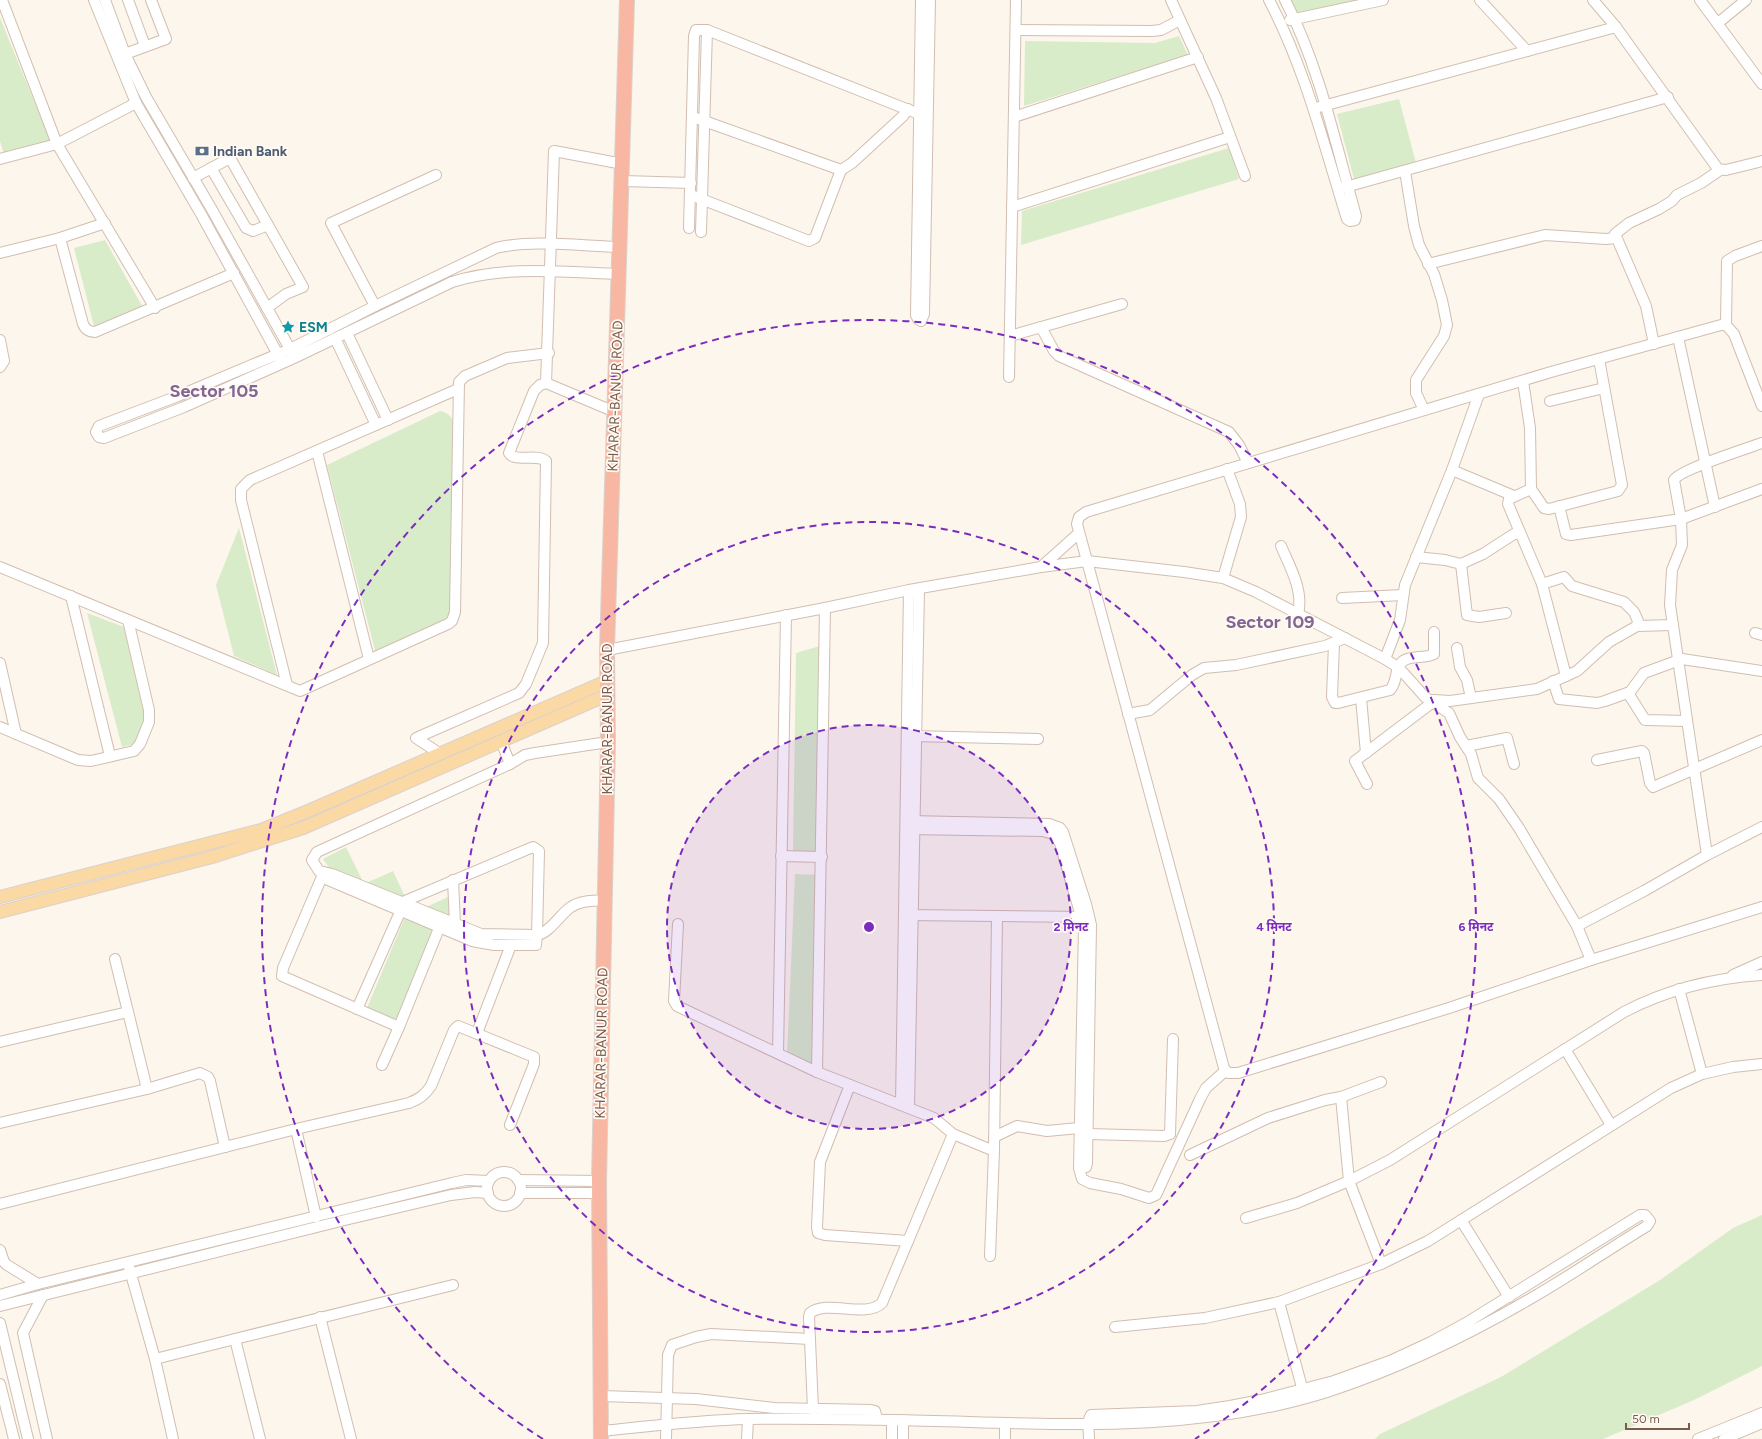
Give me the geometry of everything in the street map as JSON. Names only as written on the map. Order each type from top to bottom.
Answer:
[{"type":"highway","name":"KHARAR-BANUR ROAD","points":[[601,1435],[599,1187],[608,742],[607,650],[623,181],[627,0]]},
{"type":"main road","points":[[0,897],[261,830],[308,811],[439,753],[607,688]]},
{"type":"main road","points":[[0,912],[212,857],[303,828],[501,741],[607,688]]},
{"type":"street","points":[[2,0],[57,144],[155,308]]},
{"type":"street","points":[[94,0],[136,103],[234,273],[280,359]]},
{"type":"street","points":[[105,0],[125,54],[165,131],[194,178],[290,349]]},
{"type":"street","points":[[128,0],[145,46]]},
{"type":"street","points":[[125,54],[166,39],[151,0]]},
{"type":"street","points":[[921,0],[919,114],[922,200],[924,314],[921,321],[916,315],[922,200],[930,0]]},
{"type":"street","points":[[1009,377],[1016,0]]},
{"type":"street","points":[[1172,0],[1216,98],[1245,176]]},
{"type":"street","points":[[1269,0],[1280,22],[1313,109],[1347,219],[1350,221],[1356,219],[1356,216],[1325,106],[1295,19],[1285,0]]},
{"type":"street","points":[[1280,22],[1383,0]]},
{"type":"street","points":[[1480,0],[1527,51]]},
{"type":"street","points":[[1593,0],[1616,27],[1720,170]]},
{"type":"street","points":[[1700,0],[1762,84]]},
{"type":"street","points":[[1718,23],[1746,0]]},
{"type":"street","points":[[1016,30],[1152,31],[1161,30],[1180,20]]},
{"type":"street","points":[[1313,109],[1616,27]]},
{"type":"street","points":[[689,228],[695,33],[699,30],[707,30],[919,114]]},
{"type":"street","points":[[701,232],[703,120],[707,30]]},
{"type":"street","points":[[1014,117],[1198,57]]},
{"type":"street","points":[[1338,189],[1668,97]]},
{"type":"street","points":[[0,159],[57,144],[136,103]]},
{"type":"street","points":[[691,195],[702,198],[809,241],[815,238],[841,170],[852,163],[903,116],[908,109]]},
{"type":"street","points":[[693,117],[841,170]]},
{"type":"street","points":[[1012,207],[1230,137]]},
{"type":"street","points":[[546,383],[549,353],[550,245],[554,151],[623,164]]},
{"type":"street","points":[[194,178],[230,158],[303,287],[286,294],[267,308]]},
{"type":"street","points":[[1654,344],[1652,325],[1644,299],[1616,238],[1616,232],[1642,215],[1659,209],[1672,201],[1677,194],[1701,183],[1720,170],[1762,161]]},
{"type":"street","points":[[211,168],[246,228],[253,230],[268,225]]},
{"type":"street","points":[[1405,171],[1414,226],[1419,245],[1442,300],[1447,325],[1444,336],[1416,380],[1416,393],[1424,410]]},
{"type":"street","points":[[375,306],[331,223],[436,175]]},
{"type":"street","points":[[623,181],[691,182]]},
{"type":"street","points":[[0,253],[60,238],[105,223]]},
{"type":"street","points":[[1428,264],[1545,235],[1606,239],[1616,238]]},
{"type":"street","points":[[60,238],[83,324],[87,330],[95,332],[155,308],[234,273]]},
{"type":"street","points":[[619,274],[550,272],[489,273],[466,277],[452,282],[335,338],[280,359],[178,396],[99,426],[96,430],[97,436],[104,438],[184,407],[280,359],[290,349],[496,248],[520,244],[620,247]]},
{"type":"street","points":[[1762,246],[1734,256],[1727,261],[1726,325],[1734,334],[1762,406]]},
{"type":"street","points":[[1010,336],[1122,304]]},
{"type":"street","points":[[1726,325],[1523,381],[1086,512],[1082,514],[1078,521],[1078,533],[1087,561],[1225,1070],[1231,1074],[1456,1006],[1591,960],[1762,907]]},
{"type":"street","points":[[1041,327],[1054,351],[1059,356],[1229,432],[1235,438],[1248,463]]},
{"type":"street","points":[[347,333],[388,420]]},
{"type":"street","points":[[335,338],[376,425]]},
{"type":"street","points":[[1678,338],[1715,507]]},
{"type":"street","points":[[0,340],[4,361],[0,367]]},
{"type":"street","points":[[2,569],[300,691],[448,624],[454,617],[459,382],[465,376],[498,361],[517,356],[549,353]]},
{"type":"street","points":[[1523,381],[1530,428],[1531,489],[1545,509],[1618,491],[1621,488],[1599,359]]},
{"type":"street","points":[[439,753],[416,738],[519,693],[526,684],[541,650],[544,632],[546,461],[542,458],[513,457],[509,453],[534,391],[540,385],[546,383],[615,412]]},
{"type":"street","points":[[1550,401],[1604,388]]},
{"type":"street","points":[[287,685],[240,494],[244,484],[250,480],[458,389]]},
{"type":"street","points":[[1385,658],[1400,620],[1405,585],[1452,470],[1479,394]]},
{"type":"street","points":[[178,396],[184,407]]},
{"type":"street","points":[[1707,854],[1670,605],[1672,573],[1682,548],[1682,519],[1674,480],[1677,476],[1705,464],[1762,443]]},
{"type":"street","points":[[317,451],[369,659]]},
{"type":"street","points":[[1223,578],[1241,517],[1240,504],[1227,469]]},
{"type":"street","points":[[1452,470],[1514,496]]},
{"type":"street","points":[[1531,489],[1509,498],[1507,503],[1542,584],[1566,676]]},
{"type":"street","points":[[1559,506],[1566,534],[1569,535],[1682,519],[1762,489]]},
{"type":"street","points":[[1041,567],[1078,533]]},
{"type":"street","points":[[1416,557],[1445,560],[1461,564],[1480,556],[1514,534],[1520,533]]},
{"type":"street","points":[[1282,546],[1300,594],[1301,600],[1298,614]]},
{"type":"street","points":[[607,650],[825,608],[914,589],[1041,567],[1087,561],[1223,578],[1385,658],[1399,668],[1431,701],[1449,713],[1471,754],[1478,778],[1499,799],[1506,809],[1577,926],[1591,960]]},
{"type":"street","points":[[1461,564],[1467,616],[1479,617],[1506,613]]},
{"type":"street","points":[[1542,584],[1564,577],[1572,586],[1624,602],[1634,612],[1638,621],[1637,626]]},
{"type":"street","points":[[905,1107],[914,589]]},
{"type":"street","points":[[1342,598],[1403,595]]},
{"type":"street","points":[[71,596],[110,756]]},
{"type":"street","points":[[817,1072],[822,857],[825,608]]},
{"type":"street","points":[[778,1053],[786,615]]},
{"type":"street","points":[[0,727],[78,760],[91,761],[134,751],[140,744],[150,716],[128,620]]},
{"type":"street","points":[[1367,784],[1355,764],[1357,759],[1431,701],[1450,702],[1537,689],[1580,668],[1609,642],[1637,626],[1673,625]]},
{"type":"street","points":[[1334,643],[1333,701],[1338,703],[1390,690],[1394,685],[1399,668],[1407,659],[1434,654],[1434,632]]},
{"type":"street","points":[[1128,714],[1150,710],[1192,675],[1204,668],[1236,665],[1334,643],[1345,638]]},
{"type":"street","points":[[1457,648],[1460,668],[1467,680],[1471,698]]},
{"type":"street","points":[[1553,681],[1558,698],[1561,700],[1597,703],[1628,693],[1644,673],[1678,660],[1688,659],[1762,671]]},
{"type":"street","points":[[0,663],[16,734]]},
{"type":"street","points":[[1628,693],[1645,720],[1687,721]]},
{"type":"street","points":[[1360,698],[1366,753]]},
{"type":"street","points":[[912,736],[1038,739]]},
{"type":"street","points":[[1466,746],[1507,738],[1514,764]]},
{"type":"street","points":[[501,741],[510,764]]},
{"type":"street","points":[[357,1009],[401,906],[453,880],[529,848],[536,848],[539,854],[536,945],[511,945],[478,943],[441,923],[401,906],[332,874],[322,873],[312,860],[317,852],[510,764],[525,755],[608,742]]},
{"type":"street","points":[[1597,760],[1642,751],[1644,753],[1652,787],[1761,742]]},
{"type":"street","points":[[910,825],[1049,824],[1060,828],[1066,838],[1091,936],[1084,1131],[1079,1168],[1080,1176],[1085,1182],[1120,1189],[1137,1195],[1153,1197],[1159,1191],[1206,1088],[1225,1070]]},
{"type":"street","points":[[1577,926],[1644,891],[1707,854],[1762,827]]},
{"type":"street","points":[[781,856],[822,857]]},
{"type":"street","points":[[322,873],[283,968],[282,976],[399,1027]]},
{"type":"street","points":[[453,880],[455,924]]},
{"type":"street","points":[[441,923],[455,924],[488,935],[537,935],[544,933],[571,907],[584,902],[605,900]]},
{"type":"street","points":[[908,915],[1086,917]]},
{"type":"street","points":[[990,1256],[994,1151],[997,916]]},
{"type":"street","points":[[382,1065],[441,923]]},
{"type":"street","points":[[678,924],[675,1004],[817,1072],[934,1118],[952,1134],[994,1151]]},
{"type":"street","points":[[477,1033],[511,945]]},
{"type":"street","points":[[115,959],[147,1089]]},
{"type":"street","points":[[1725,978],[1762,962]]},
{"type":"street","points":[[1246,1218],[1297,1203],[1349,1181],[1422,1140],[1624,1012],[1656,996],[1725,978],[1762,975]]},
{"type":"street","points":[[1679,989],[1702,1074]]},
{"type":"street","points":[[0,1042],[128,1012]]},
{"type":"street","points":[[0,1204],[225,1146],[418,1099],[431,1086],[455,1027],[461,1026],[534,1057],[534,1064],[510,1125]]},
{"type":"street","points":[[994,1137],[1017,1126],[1047,1131],[1084,1131],[1164,1136],[1170,1134],[1173,1039]]},
{"type":"street","points":[[1565,1049],[1611,1125]]},
{"type":"street","points":[[1115,1327],[1205,1318],[1279,1302],[1382,1264],[1428,1241],[1671,1088],[1702,1074],[1733,1067],[1762,1064]]},
{"type":"street","points":[[0,1123],[147,1089],[194,1074],[205,1075],[210,1082],[225,1146]]},
{"type":"street","points":[[1190,1155],[1268,1118],[1325,1100],[1340,1098],[1381,1082]]},
{"type":"street","points":[[850,1085],[819,1166],[816,1226],[818,1233],[824,1236],[908,1241]]},
{"type":"street","points":[[1340,1098],[1349,1181],[1382,1264]]},
{"type":"street","points":[[296,1129],[316,1217]]},
{"type":"street","points":[[813,1409],[809,1317],[814,1310],[873,1309],[882,1303],[952,1134]]},
{"type":"street","points":[[518,1180],[520,1193],[516,1200],[506,1206],[496,1204],[492,1200],[488,1193],[489,1181],[495,1174],[501,1172],[507,1172],[518,1180],[599,1187]]},
{"type":"street","points":[[0,1295],[38,1284],[127,1264],[452,1182],[466,1180],[489,1181]]},
{"type":"street","points":[[520,1193],[599,1187]]},
{"type":"street","points":[[0,1306],[349,1219],[444,1197],[464,1193],[488,1193]]},
{"type":"street","points":[[1089,1439],[1089,1418],[1091,1415],[1197,1411],[1304,1393],[1395,1368],[1473,1331],[1537,1295],[1647,1226],[1650,1220],[1647,1216],[1640,1215],[1509,1297],[1431,1342],[1390,1361],[1304,1393]]},
{"type":"street","points":[[1461,1220],[1509,1297]]},
{"type":"street","points":[[0,1250],[4,1262],[7,1265],[38,1284]]},
{"type":"street","points":[[127,1264],[155,1359],[174,1439]]},
{"type":"street","points":[[155,1359],[453,1285]]},
{"type":"street","points":[[43,1295],[23,1332],[47,1439]]},
{"type":"street","points":[[1279,1302],[1304,1393]]},
{"type":"street","points":[[320,1317],[351,1439]]},
{"type":"street","points":[[0,1323],[28,1439]]},
{"type":"street","points":[[666,1439],[668,1355],[672,1345],[712,1334],[810,1339]]},
{"type":"street","points":[[235,1339],[260,1439]]},
{"type":"street","points":[[14,1439],[1,1395],[17,1394]]},
{"type":"street","points":[[600,1396],[666,1397],[774,1408],[871,1410],[875,1411],[877,1420]]},
{"type":"street","points":[[1698,1439],[1762,1413]]},
{"type":"street","points":[[601,1435],[666,1424],[748,1419],[903,1420],[1089,1425]]},
{"type":"street","points":[[748,1419],[748,1439]]},
{"type":"street","points":[[892,1420],[892,1439]]},
{"type":"street","points":[[903,1420],[903,1439]]},
{"type":"street","points":[[1005,1422],[1005,1439]]},
{"type":"street","points":[[1724,1439],[1744,1435],[1762,1423]]},
{"type":"green space","points":[[1291,0],[1362,0],[1297,13]]},
{"type":"green space","points":[[0,18],[52,145],[4,155],[0,141]]},
{"type":"green space","points":[[1179,36],[1188,55],[1024,106],[1025,41],[1155,43]]},
{"type":"green space","points":[[1399,99],[1416,163],[1354,179],[1337,114]]},
{"type":"green space","points":[[1229,148],[1239,179],[1021,245],[1022,211]]},
{"type":"green space","points":[[105,240],[146,313],[94,326],[74,248]]},
{"type":"green space","points":[[440,411],[450,416],[456,432],[449,625],[376,654],[327,465]]},
{"type":"green space","points":[[239,528],[277,675],[234,656],[216,585]]},
{"type":"green space","points":[[87,613],[124,627],[148,720],[142,742],[122,747]]},
{"type":"green space","points":[[823,645],[819,851],[793,851],[796,653]]},
{"type":"green space","points":[[346,847],[364,884],[393,871],[407,901],[338,874],[330,869],[323,859]]},
{"type":"green space","points":[[795,874],[822,875],[813,1068],[787,1056]]},
{"type":"green space","points":[[448,897],[452,899],[452,919],[424,908]]},
{"type":"green space","points":[[405,917],[434,929],[396,1020],[367,1008]]},
{"type":"green space","points":[[1762,1215],[1762,1366],[1694,1400],[1603,1439],[1375,1439],[1380,1434],[1501,1377],[1660,1280],[1733,1228]]},
{"type":"place","name":"Indian Bank","points":[[202,151]]},
{"type":"place","name":"ESM","points":[[288,327]]},
{"type":"district","name":"Sector 105","points":[[214,391]]},
{"type":"district","name":"Sector 109","points":[[1270,622]]}]
